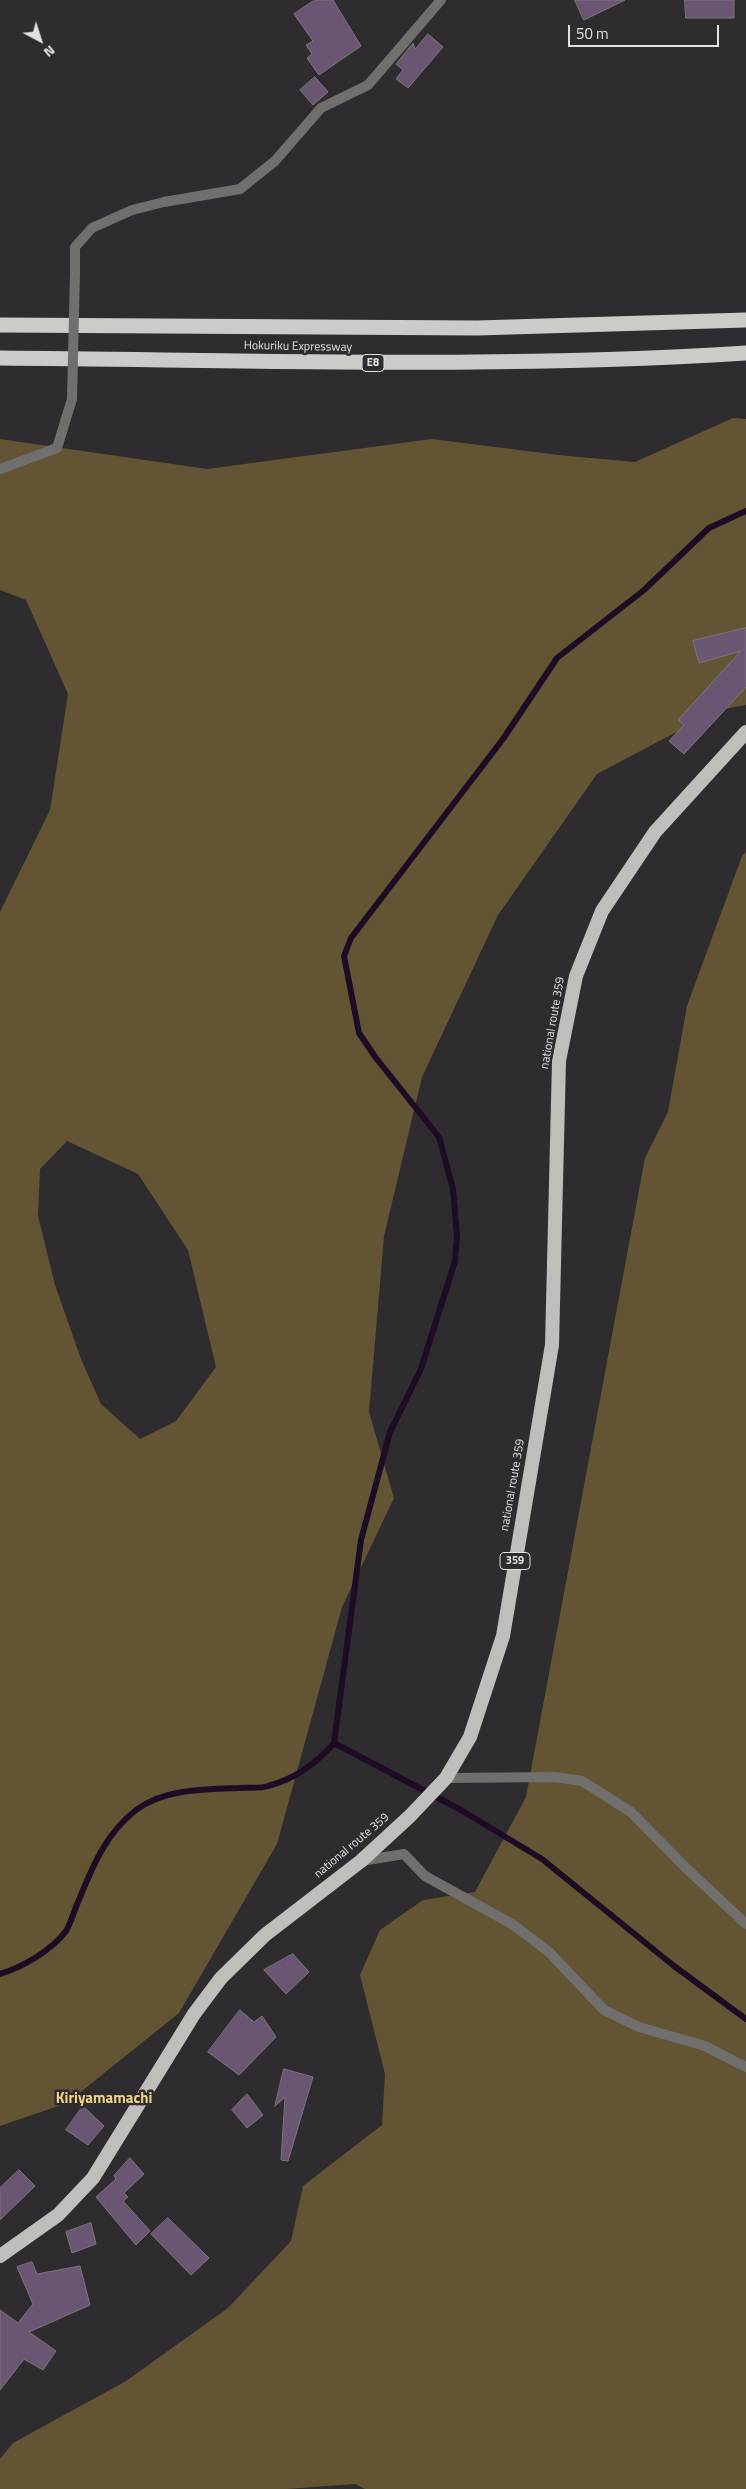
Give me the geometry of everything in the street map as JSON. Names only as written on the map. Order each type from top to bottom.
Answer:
[{"type":"highway","name":"Hokuriku Expressway","points":[[0,325],[477,328],[746,320]]},
{"type":"highway","name":"Hokuriku Expressway","points":[[0,358],[479,363],[598,361],[746,353]]},
{"type":"highway","name":"national route 359","points":[[0,2256],[58,2215],[92,2178],[194,2014],[221,1978],[265,1935],[361,1861],[410,1816],[446,1778],[470,1738],[502,1636],[552,1344],[559,1061],[576,976],[602,911],[655,832],[746,732]]},
{"type":"street","points":[[0,469],[57,448],[72,398],[74,247],[92,228],[132,210],[164,202],[240,189],[274,162],[321,108],[368,85],[441,0]]},
{"type":"street","points":[[446,1778],[555,1777],[582,1781],[630,1812],[746,1924]]},
{"type":"street","points":[[361,1861],[404,1854],[425,1876],[512,1924],[548,1952],[604,2010],[639,2028],[706,2046],[746,2067]]},
{"type":"shaded area","points":[[733,418],[746,419],[746,705],[718,710],[597,774],[498,915],[422,1077],[384,1236],[369,1412],[394,1498],[342,1607],[277,1844],[179,2013],[67,2103],[0,2126],[0,912],[50,810],[68,694],[26,600],[0,590],[0,439],[207,469],[432,439],[558,455],[635,462]],"holes":[[[67,1141],[138,1174],[188,1250],[216,1367],[176,1421],[140,1439],[101,1404],[81,1359],[55,1285],[38,1216],[40,1169]]]},
{"type":"shaded area","points":[[746,852],[746,2489],[365,2489],[355,2484],[287,2489],[0,2489],[0,2459],[13,2443],[126,2381],[228,2308],[291,2241],[303,2186],[382,2125],[385,2074],[360,1975],[380,1930],[423,1900],[475,1892],[526,1797],[645,1158],[668,1112],[687,1006],[742,856]]},
{"type":"building","points":[[315,0],[333,0],[361,46],[319,75],[307,58],[312,54],[306,45],[313,41],[294,14]]},
{"type":"building","points":[[575,0],[625,0],[584,20]]},
{"type":"building","points":[[685,0],[734,0],[734,18],[686,18]]},
{"type":"building","points":[[428,34],[443,47],[408,88],[396,79],[403,70],[396,64],[413,43],[415,49]]},
{"type":"building","points":[[315,77],[328,92],[313,105],[300,90]]},
{"type":"building","points":[[746,628],[746,687],[684,754],[669,741],[684,725],[678,720],[741,651],[699,663],[693,641]]},
{"type":"building","points":[[293,1954],[309,1972],[286,1994],[264,1970]]},
{"type":"building","points":[[240,2010],[254,2022],[262,2016],[276,2037],[239,2075],[208,2052]]},
{"type":"building","points":[[284,2069],[313,2077],[288,2161],[281,2160],[285,2097],[275,2106]]},
{"type":"building","points":[[247,2094],[263,2115],[247,2128],[232,2110]]},
{"type":"building","points":[[83,2106],[104,2126],[88,2145],[66,2130]]},
{"type":"building","points":[[130,2158],[144,2174],[124,2193],[128,2197],[123,2201],[150,2231],[136,2245],[96,2197],[116,2179],[114,2176]]},
{"type":"building","points":[[19,2170],[35,2186],[0,2220],[0,2188]]},
{"type":"building","points":[[168,2218],[209,2258],[191,2275],[151,2234]]},
{"type":"building","points":[[91,2223],[96,2244],[72,2253],[66,2232]]},
{"type":"building","points":[[32,2262],[37,2274],[80,2266],[90,2305],[29,2332],[56,2351],[43,2370],[24,2359],[0,2390],[0,2310],[18,2323],[33,2304],[17,2267]]},
{"type":"waterway","points":[[0,1974],[36,1957],[53,1945],[66,1931],[101,1852],[125,1819],[136,1810],[147,1803],[171,1794],[211,1789],[261,1787],[278,1783],[304,1770],[320,1758],[334,1743],[361,1540],[390,1432],[421,1369],[455,1261],[457,1237],[453,1189],[439,1137],[376,1058],[359,1033],[344,956],[351,938],[503,739],[557,658],[644,590],[709,528],[746,511]]},
{"type":"waterway","points":[[334,1743],[461,1810],[542,1859],[674,1966],[746,2019]]},
{"type":"district","name":"Kiriyamamachi","points":[[104,2099]]}]
